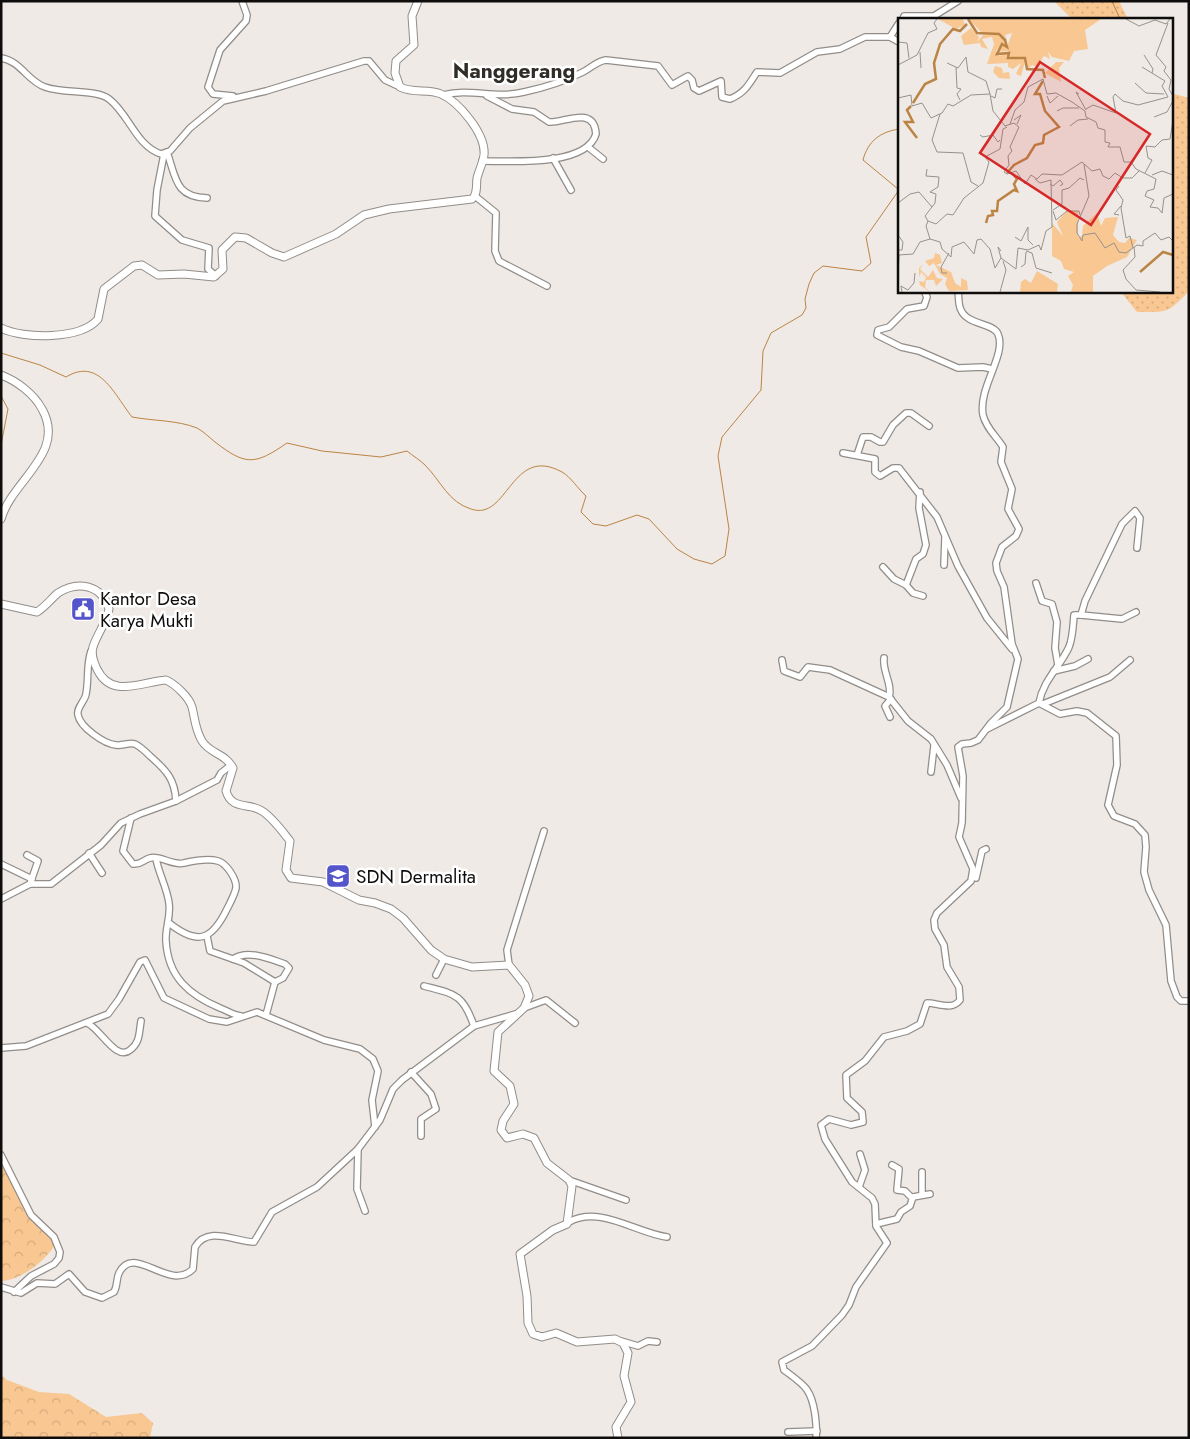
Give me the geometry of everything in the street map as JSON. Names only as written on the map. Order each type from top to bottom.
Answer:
[{"type":"street","points":[[241,96],[212,94],[208,87],[220,50],[246,21],[247,15],[242,1]]},
{"type":"street","points":[[400,87],[394,65],[414,45],[412,16],[418,1]]},
{"type":"street","points":[[903,18],[904,16],[934,16],[958,1]]},
{"type":"street","points":[[890,37],[898,25]]},
{"type":"street","points":[[443,95],[465,91],[485,95],[510,95],[526,92],[576,75],[600,61],[606,60],[658,66],[672,85],[688,76],[692,80],[694,88],[699,91],[721,81],[722,97],[730,99],[747,88],[757,72],[776,74],[822,50],[840,49],[865,37],[890,37],[898,41]]},
{"type":"street","points":[[1,58],[16,63],[34,82],[42,86],[61,92],[93,93],[108,98],[136,133],[154,151],[166,153]]},
{"type":"street","points":[[216,276],[208,269],[210,256],[207,246],[182,240],[155,216],[157,190],[166,153],[190,128],[223,101],[266,91],[367,60],[386,80],[400,87],[412,92],[432,91],[443,95],[458,105],[474,126],[482,143],[482,161],[475,196]]},
{"type":"street","points":[[482,161],[570,157],[588,147],[596,134],[588,120],[575,116],[549,122],[534,112],[512,109],[485,95]]},
{"type":"street","points":[[588,147],[603,159]]},
{"type":"street","points":[[166,153],[180,188],[194,197],[207,198]]},
{"type":"street","points":[[553,158],[571,190]]},
{"type":"street","points":[[1,328],[9,332],[45,335],[66,334],[85,328],[95,323],[101,313],[104,289],[138,264],[158,276],[184,274],[209,278],[216,276],[223,269],[222,250],[235,237],[246,238],[272,253],[284,256],[336,234],[364,215],[389,209],[465,201],[475,196]]},
{"type":"street","points":[[475,196],[496,213],[495,251],[499,261],[547,286]]},
{"type":"street","points":[[958,292],[960,308],[963,314],[998,333],[999,350],[985,388],[983,415],[993,435],[1003,447],[1001,462],[1012,489],[1008,509],[1020,529],[1019,533],[1002,547],[996,564],[996,572],[1004,587],[1012,644],[1017,657],[1007,707],[975,742],[958,746],[963,776],[963,802],[959,837],[973,869],[971,881]]},
{"type":"street","points":[[926,293],[924,306],[907,309],[889,327],[878,330],[878,335],[901,347],[919,351],[958,368],[983,367],[992,369]]},
{"type":"street","points":[[1,375],[32,395],[44,412],[50,432],[49,442],[42,456],[11,498],[1,519]]},
{"type":"street","points":[[857,454],[863,437],[870,437],[883,442],[893,425],[906,413],[911,413],[929,426]]},
{"type":"street","points":[[843,453],[857,454],[875,459],[875,472],[880,476],[893,468],[898,468],[920,492],[937,517],[958,566],[987,618],[1017,657]]},
{"type":"street","points":[[906,585],[916,559],[923,554],[926,545],[919,508],[920,492]]},
{"type":"street","points":[[1081,614],[1085,601],[1122,524],[1135,511],[1140,518],[1137,548]]},
{"type":"street","points":[[944,565],[946,536]]},
{"type":"street","points":[[883,567],[894,579],[906,585],[913,593],[922,596]]},
{"type":"street","points":[[1036,583],[1042,601],[1052,604],[1056,619],[1055,648],[1058,667]]},
{"type":"street","points":[[1,604],[37,612],[65,589],[86,586],[94,588],[105,598],[109,609],[108,615],[92,650],[87,669],[86,695],[78,710],[79,718],[92,732],[109,743],[115,745],[133,744],[146,752],[171,777],[175,786],[176,801]]},
{"type":"street","points":[[1041,703],[1044,687],[1052,672],[1058,667],[1070,644],[1074,615],[1081,614],[1122,619],[1136,612]]},
{"type":"street","points":[[92,650],[98,672],[112,686],[140,686],[166,680],[172,682],[192,707],[195,726],[204,743],[210,750],[223,755],[231,765],[233,774],[226,791],[230,800],[239,806],[263,812],[291,842],[286,870],[288,876],[323,882],[359,900],[391,909],[403,918],[431,950],[444,959],[472,967],[509,966]]},
{"type":"street","points":[[884,658],[891,692],[885,706],[890,717]]},
{"type":"street","points":[[1052,672],[1075,666],[1088,659]]},
{"type":"street","points":[[782,660],[784,671],[800,677],[808,667],[830,670],[890,698],[908,721],[932,739],[947,765],[963,802]]},
{"type":"street","points":[[985,730],[1041,703],[1110,678],[1130,660]]},
{"type":"street","points":[[1041,703],[1060,714],[1077,711],[1087,713],[1116,736],[1117,765],[1108,805],[1114,816],[1135,824],[1145,835],[1144,872],[1149,890],[1166,925],[1171,981],[1177,997],[1181,1000],[1189,1001]]},
{"type":"street","points":[[931,772],[934,744]]},
{"type":"street","points":[[1,864],[31,882],[51,884],[101,845],[110,833],[131,818],[176,801],[217,780],[221,772],[231,765]]},
{"type":"street","points":[[131,818],[123,851],[134,865],[150,858],[183,864],[189,861],[215,860],[227,866],[236,887],[217,928],[207,936],[202,938],[187,934],[170,923]]},
{"type":"street","points":[[544,832],[507,950],[509,966],[528,991],[529,999],[521,1010],[501,1029],[497,1036],[494,1071],[510,1086],[514,1104],[503,1121],[501,1130],[508,1139],[523,1134],[532,1137],[547,1163],[569,1180],[626,1200]]},
{"type":"street","points":[[788,1432],[816,1435],[811,1393],[800,1381],[784,1370],[782,1362],[812,1346],[846,1310],[856,1287],[887,1246],[876,1224],[875,1204],[872,1198],[852,1182],[830,1147],[822,1125],[829,1119],[851,1125],[863,1122],[862,1112],[847,1098],[846,1075],[865,1061],[880,1040],[920,1024],[927,1003],[947,1006],[959,1002],[959,987],[947,967],[944,945],[935,929],[934,920],[940,909],[976,878],[979,856],[986,849]]},
{"type":"street","points":[[89,853],[102,873]]},
{"type":"street","points":[[1,899],[31,882],[38,861],[27,855]]},
{"type":"street","points":[[156,859],[169,902],[170,923],[166,939],[177,979],[184,987],[210,1004],[232,1014],[243,1016]]},
{"type":"street","points":[[207,936],[210,951],[244,963],[275,982]]},
{"type":"street","points":[[233,959],[242,955],[257,956],[285,964],[288,970],[283,978],[275,982],[266,1015]]},
{"type":"street","points":[[436,975],[444,959]]},
{"type":"street","points":[[1,1048],[26,1046],[73,1026],[87,1023],[111,1011],[140,962],[144,960],[147,962],[164,998],[221,1023],[257,1012],[305,1033],[360,1049],[369,1055],[378,1071],[372,1100],[375,1127]]},
{"type":"street","points":[[424,986],[454,994],[460,998],[468,1009],[474,1026]]},
{"type":"street","points":[[1,1287],[14,1292],[24,1292],[39,1283],[55,1284],[69,1274],[85,1292],[102,1298],[114,1292],[119,1272],[135,1262],[168,1275],[186,1275],[193,1269],[195,1247],[200,1241],[217,1236],[228,1236],[254,1242],[272,1212],[317,1187],[358,1149],[375,1127],[393,1089],[411,1072],[474,1026],[546,1000],[575,1023]]},
{"type":"street","points":[[87,1023],[99,1031],[115,1050],[122,1053],[129,1052],[137,1044],[140,1021]]},
{"type":"street","points":[[411,1072],[431,1094],[436,1108],[436,1111],[421,1119],[421,1136]]},
{"type":"street","points":[[358,1149],[357,1189],[365,1211]]},
{"type":"street","points":[[859,1187],[865,1170],[860,1154]]},
{"type":"street","points":[[1,1155],[31,1215],[54,1237],[60,1252],[59,1258],[54,1264],[32,1276],[14,1292]]},
{"type":"street","points":[[892,1165],[899,1169],[897,1190],[905,1191],[912,1198]]},
{"type":"street","points":[[922,1172],[922,1195]]},
{"type":"street","points":[[569,1180],[572,1189],[569,1222]]},
{"type":"street","points":[[912,1198],[930,1194]]},
{"type":"street","points":[[876,1224],[897,1220],[902,1212],[910,1206],[912,1198]]},
{"type":"street","points":[[657,1342],[648,1341],[638,1346],[615,1340],[577,1342],[556,1333],[544,1337],[536,1336],[529,1328],[527,1296],[520,1254],[546,1235],[579,1217],[624,1223],[656,1235],[667,1237]]},
{"type":"street","points":[[618,1438],[616,1427],[631,1402],[624,1376],[627,1350],[621,1341]]},
{"type":"green space","points":[[1054,1],[1119,1],[1128,18],[1071,18]]},
{"type":"green space","points":[[1172,93],[1189,98],[1189,291],[1171,308],[1155,312],[1137,312],[1121,292],[1172,292]]},
{"type":"green space","points":[[1,1161],[26,1209],[52,1237],[55,1245],[45,1258],[24,1274],[1,1281]]},
{"type":"green space","points":[[1,1375],[7,1380],[39,1392],[69,1394],[106,1417],[142,1413],[153,1423],[150,1438],[1,1438]]},
{"type":"waterway","points":[[1112,1],[1120,18]]},
{"type":"waterway","points":[[898,129],[886,132],[876,138],[865,153],[863,160],[898,189]]},
{"type":"waterway","points":[[1,353],[40,365],[66,377],[78,372],[88,372],[97,375],[112,389],[132,417],[173,422],[197,428],[226,450],[243,459],[251,460],[267,456],[287,443],[322,451],[381,457],[407,451],[431,471],[456,501],[471,509],[483,510],[494,505],[521,475],[531,468],[545,466],[565,474],[586,496],[581,512],[593,524],[606,526],[637,515],[649,519],[677,549],[694,559],[712,564],[725,556],[729,529],[718,456],[722,437],[761,390],[763,351],[771,333],[802,315],[806,308],[805,299],[809,284],[814,273],[823,266],[862,271],[871,263],[866,237],[898,191]]},
{"type":"waterway","points":[[1,396],[8,409],[1,445]]},
{"type":"place","name":"Kantor Desa Karya Mukti","points":[[83,609]]},
{"type":"place","name":"SDN Dermalita","points":[[338,876]]},
{"type":"district","name":"Nanggerang","points":[[514,71]]}]
